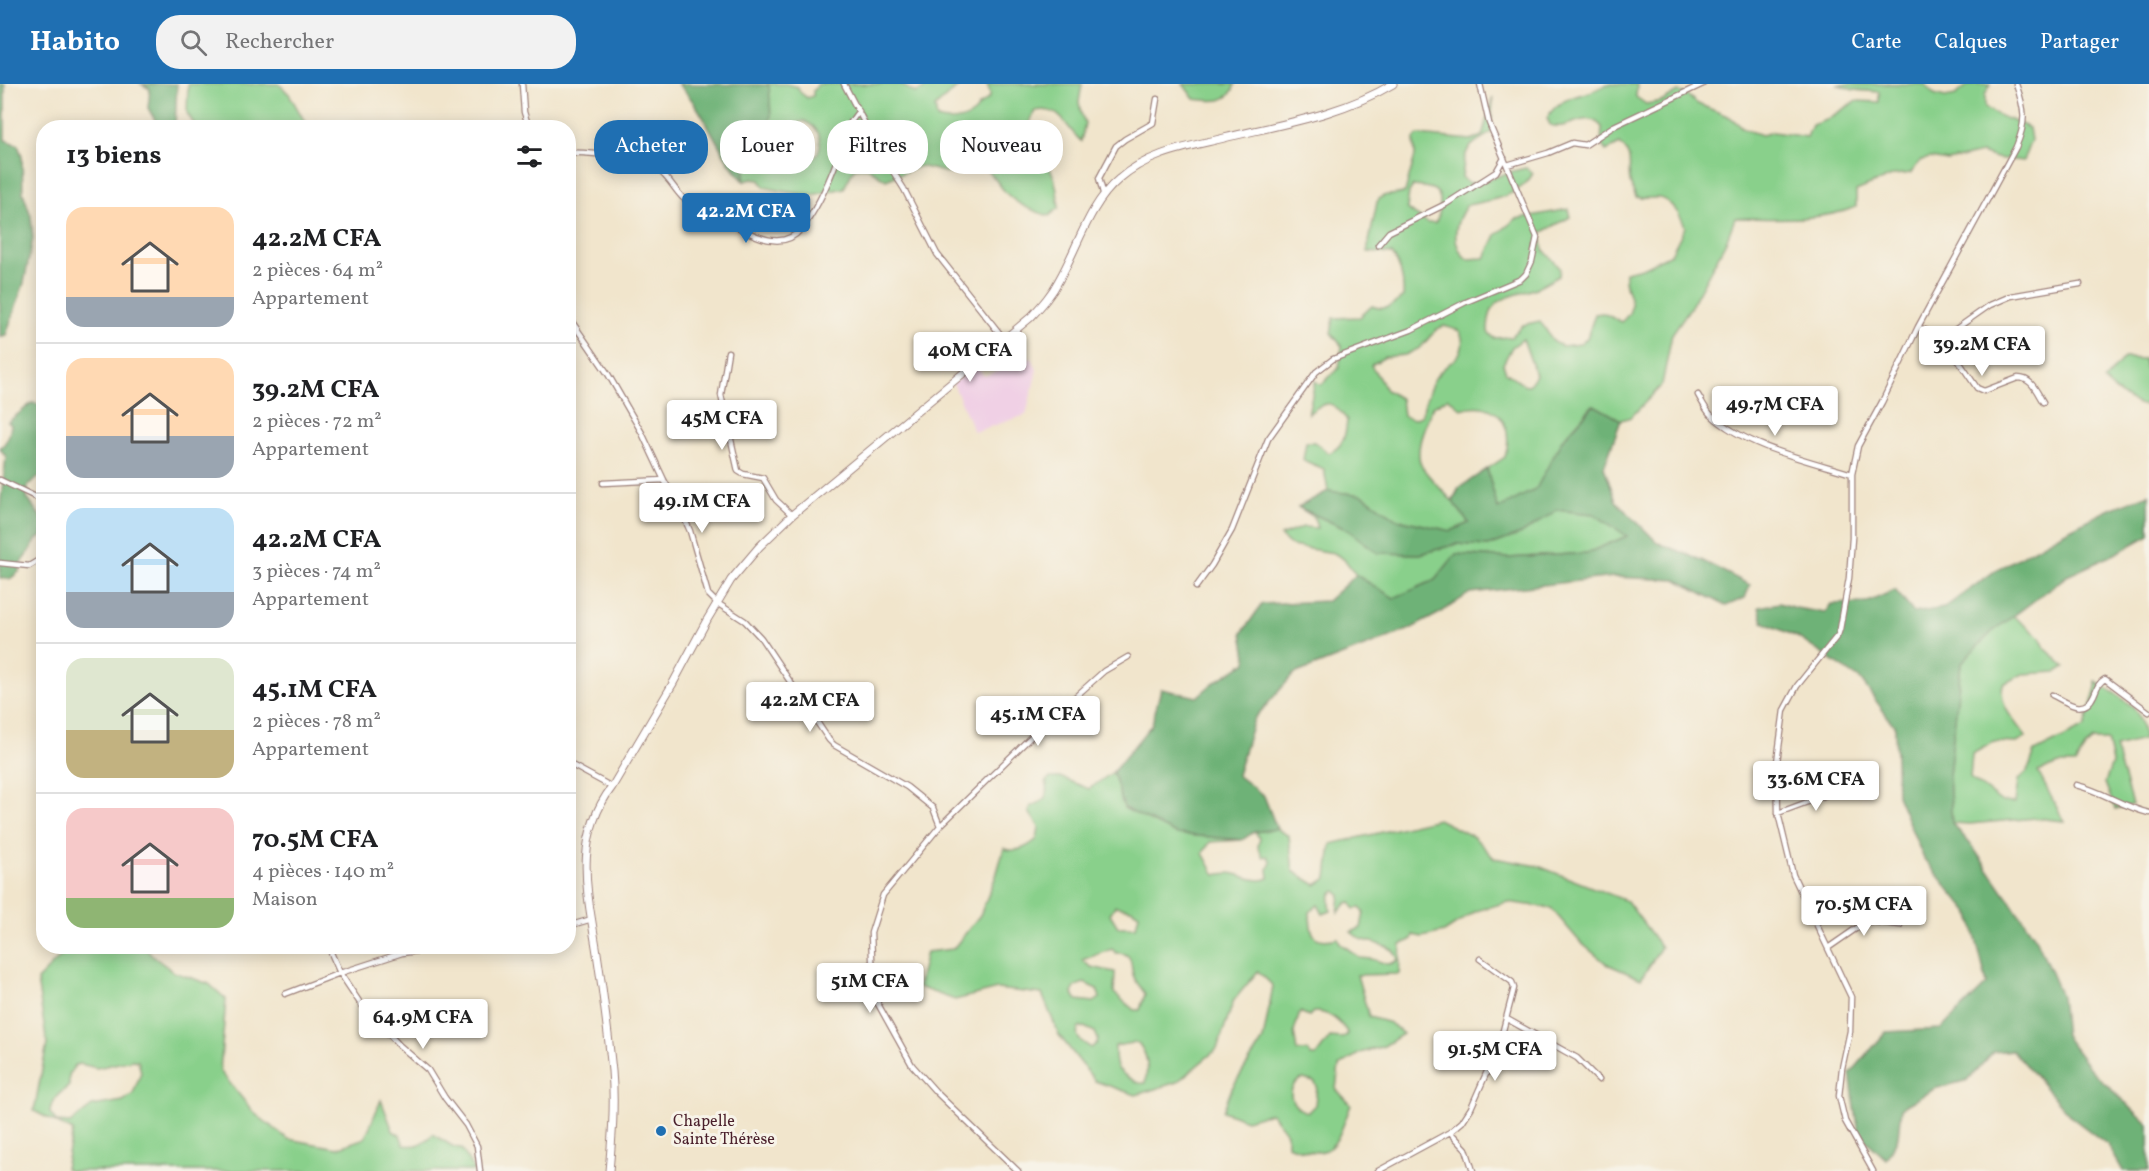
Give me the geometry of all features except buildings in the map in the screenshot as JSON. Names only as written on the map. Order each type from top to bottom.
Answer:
[{"type":"main road","points":[[609,1171],[614,1087],[585,875],[586,851],[596,812],[601,802],[672,685],[717,603],[747,560],[792,515],[1031,316],[1053,290],[1103,193],[1128,171],[1159,155],[1325,114],[1354,104],[1393,84]]},
{"type":"street","points":[[522,84],[526,120]]},
{"type":"street","points":[[844,84],[938,254],[1004,339]]},
{"type":"street","points":[[1196,587],[1232,531],[1268,439],[1316,372],[1333,358],[1411,330],[1466,302],[1513,284],[1526,274],[1535,252],[1536,237],[1489,123],[1480,84]]},
{"type":"street","points":[[1507,165],[1572,143],[1585,145],[1614,126],[1703,84]]},
{"type":"street","points":[[1873,1171],[1845,1121],[1839,1096],[1852,1005],[1848,988],[1793,875],[1778,813],[1777,762],[1784,710],[1789,696],[1838,635],[1840,629],[1850,568],[1852,474],[1858,446],[1918,327],[2016,147],[2025,120],[2025,110],[2016,84]]},
{"type":"street","points":[[1103,193],[1099,178],[1111,155],[1120,142],[1153,123],[1157,99]]},
{"type":"street","points":[[576,153],[600,154],[656,169],[665,176],[682,197],[696,206],[759,238],[785,239],[801,230],[813,212],[830,178],[849,125],[859,111]]},
{"type":"street","points":[[1378,245],[1389,232],[1446,204],[1496,172],[1504,157]]},
{"type":"street","points":[[1943,338],[1990,305],[2011,296],[2080,284]]},
{"type":"street","points":[[1918,327],[1943,338],[1954,352],[1972,384],[1977,388],[1984,391],[2023,378],[2029,380],[2043,402]]},
{"type":"street","points":[[576,328],[608,374],[642,433],[690,531],[706,590],[717,603],[745,621],[761,638],[829,740],[907,787],[933,808],[940,826]]},
{"type":"street","points":[[729,352],[721,395],[738,471],[764,478],[776,500],[792,515]]},
{"type":"street","points":[[1698,395],[1709,413],[1725,425],[1757,442],[1852,474]]},
{"type":"street","points":[[0,480],[36,497]]},
{"type":"street","points":[[603,483],[664,480]]},
{"type":"street","points":[[0,563],[29,566],[36,561]]},
{"type":"street","points":[[1018,1171],[918,1073],[881,1011],[873,983],[871,933],[881,900],[940,826],[1035,733],[1104,671],[1128,657]]},
{"type":"street","points":[[2052,695],[2081,708],[2093,698],[2096,687],[2104,679],[2149,712]]},
{"type":"street","points":[[576,767],[612,787]]},
{"type":"street","points":[[2076,785],[2095,791],[2128,807],[2149,813]]},
{"type":"street","points":[[1778,813],[1845,788]]},
{"type":"street","points":[[576,924],[592,919]]},
{"type":"street","points":[[1828,948],[1867,921],[1900,926]]},
{"type":"street","points":[[332,954],[340,973],[371,1016],[428,1070],[445,1098],[472,1134],[478,1152],[480,1171]]},
{"type":"street","points":[[285,994],[399,954]]},
{"type":"street","points":[[1378,1171],[1450,1132],[1462,1122],[1471,1108],[1500,1042],[1508,1019],[1514,988],[1513,984],[1480,959]]},
{"type":"street","points":[[1508,1019],[1577,1059],[1599,1080]]},
{"type":"street","points":[[1450,1132],[1466,1149],[1473,1171]]},
{"type":"shaded area","points":[[1032,358],[1037,370],[1026,415],[974,432],[953,383],[977,366],[984,376]]},
{"type":"green space","points":[[0,84],[5,84],[5,140],[18,145],[22,156],[23,192],[31,216],[33,239],[24,283],[6,335],[0,337]]},
{"type":"green space","points":[[141,84],[177,84],[175,120],[155,120],[148,108],[150,89]]},
{"type":"green space","points":[[188,84],[279,84],[289,94],[304,120],[192,120],[187,113]]},
{"type":"green space","points":[[678,84],[769,85],[771,116],[769,120],[720,120],[720,147],[708,125],[708,120],[705,120]]},
{"type":"green space","points":[[767,84],[786,84],[798,87],[807,98],[813,96],[813,91],[818,84],[900,84],[915,93],[924,89],[927,84],[961,84],[935,107],[937,119],[942,120],[940,120],[940,171],[928,168],[928,120],[827,120],[827,174],[851,174],[844,188],[808,196],[764,187],[760,180],[744,181],[745,174],[815,174],[815,156],[820,142],[815,129],[815,120],[769,120]]},
{"type":"green space","points":[[987,84],[1082,84],[1079,102],[1085,123],[1081,141],[1062,118],[1051,111],[1035,111],[1031,120],[960,120],[975,113],[979,106],[988,99],[990,93]]},
{"type":"green space","points":[[1183,84],[1235,84],[1224,99],[1213,101],[1194,99]]},
{"type":"green space","points":[[1607,84],[1637,84],[1636,97],[1646,104],[1663,101],[1678,92],[1684,93],[1698,104],[1730,117],[1744,129],[1762,135],[1773,132],[1807,137],[1812,125],[1826,120],[1856,101],[1879,102],[1879,92],[1853,90],[1837,84],[1925,84],[1934,94],[1945,97],[1956,95],[1969,84],[1991,84],[1985,95],[1985,107],[1995,114],[2029,128],[2031,140],[2023,161],[1996,158],[1981,153],[1948,161],[1930,158],[1921,160],[1911,173],[1894,175],[1856,191],[1856,207],[1842,212],[1796,218],[1735,218],[1726,242],[1690,308],[1672,334],[1662,385],[1631,417],[1621,420],[1593,405],[1562,440],[1536,490],[1498,509],[1487,469],[1505,457],[1507,434],[1505,425],[1493,411],[1484,407],[1461,409],[1448,398],[1433,406],[1422,436],[1419,458],[1423,468],[1452,501],[1459,488],[1453,502],[1469,523],[1451,531],[1397,519],[1362,495],[1328,491],[1324,469],[1303,460],[1306,442],[1314,442],[1329,453],[1343,440],[1347,420],[1329,404],[1320,406],[1308,414],[1315,381],[1321,385],[1339,368],[1342,346],[1331,333],[1334,318],[1360,317],[1372,306],[1385,308],[1403,297],[1401,274],[1392,254],[1367,252],[1377,202],[1383,196],[1405,192],[1415,156],[1414,139],[1418,135],[1471,140],[1482,136],[1493,97],[1491,133],[1468,149],[1462,177],[1468,183],[1483,181],[1526,168],[1533,173],[1528,181],[1513,192],[1495,199],[1467,205],[1459,219],[1456,240],[1467,259],[1485,258],[1496,235],[1516,219],[1568,209],[1570,217],[1541,233],[1543,249],[1560,268],[1559,276],[1537,288],[1507,298],[1495,305],[1491,312],[1488,332],[1494,338],[1511,337],[1523,325],[1540,321],[1554,342],[1562,346],[1581,344],[1587,338],[1595,314],[1603,313],[1621,322],[1627,316],[1631,304],[1625,272],[1642,268],[1671,254],[1685,227],[1684,223],[1668,202],[1660,198],[1636,197],[1630,182],[1629,158],[1625,149],[1620,144],[1606,151],[1601,144],[1602,127],[1590,120],[1564,126],[1550,125],[1547,118],[1560,104]],"holes":[[[1413,186],[1432,189],[1439,195],[1440,210],[1435,223],[1427,223],[1407,208],[1409,192]],[[1444,326],[1460,331],[1462,348],[1455,359],[1434,380],[1421,416],[1413,419],[1403,416],[1401,399],[1386,390],[1371,365],[1385,357],[1405,355],[1420,348],[1437,329]],[[1523,339],[1536,375],[1529,385],[1522,384],[1506,373],[1503,364],[1512,347]]]},
{"type":"green space","points":[[738,174],[745,174],[744,181]]},
{"type":"green space","points":[[877,174],[901,174],[886,180]]},
{"type":"green space","points":[[991,174],[1053,174],[1059,208],[1049,216],[1032,210],[1007,194]]},
{"type":"green space","points":[[2124,358],[2144,359],[2146,369],[2149,369],[2149,407],[2125,397],[2104,381]]},
{"type":"green space","points":[[32,403],[36,404],[36,480],[28,486],[27,498],[36,510],[36,541],[21,562],[20,571],[10,579],[0,578],[0,507],[6,457],[0,448],[9,435],[11,425],[8,422]]},
{"type":"green space","points":[[1594,405],[1621,420],[1604,467],[1616,501],[1658,543],[1701,560],[1750,585],[1745,598],[1726,606],[1677,580],[1614,577],[1470,593],[1440,613],[1408,630],[1294,674],[1254,719],[1237,775],[1264,796],[1277,829],[1254,832],[1242,840],[1176,834],[1124,808],[1113,772],[1152,724],[1161,689],[1197,697],[1213,683],[1247,662],[1242,633],[1262,604],[1327,601],[1356,575],[1394,598],[1435,580],[1456,554],[1509,558],[1587,553],[1627,536],[1594,514],[1557,510],[1521,534],[1488,546],[1457,544],[1420,554],[1378,553],[1348,530],[1298,507],[1328,491],[1362,495],[1397,519],[1451,531],[1469,523],[1453,502],[1459,488],[1487,469],[1498,509],[1536,489],[1562,440]]},
{"type":"green space","points":[[2149,494],[2149,535],[2067,576],[1992,632],[1961,663],[1949,776],[1952,823],[1972,846],[2037,940],[2061,996],[2065,1036],[2091,1070],[2149,1125],[2149,1171],[2123,1171],[2108,1145],[2071,1117],[2012,1050],[1993,1052],[1968,1080],[1934,1089],[1901,1108],[1898,1137],[1886,1159],[1859,1134],[1850,1074],[1886,1032],[1941,1029],[1987,984],[1970,914],[1924,859],[1897,795],[1895,727],[1861,680],[1797,637],[1763,622],[1759,607],[1779,603],[1825,613],[1831,604],[1866,603],[1895,590],[1914,613],[1944,608],[1995,571],[2062,533],[2110,509]]},
{"type":"green space","points":[[1298,507],[1348,530],[1378,553],[1420,554],[1457,544],[1488,546],[1521,534],[1557,510],[1594,514],[1628,536],[1587,553],[1509,558],[1456,554],[1435,580],[1394,599],[1356,575],[1345,560],[1334,553],[1292,546],[1280,536],[1303,527],[1317,528],[1314,517]]},
{"type":"green space","points":[[2013,616],[2040,637],[2045,648],[2065,667],[2057,672],[2023,674],[2003,684],[2005,706],[2026,737],[2017,743],[1994,742],[1972,754],[1970,778],[2002,802],[2015,803],[2018,780],[2027,772],[2035,752],[2085,727],[2096,682],[2130,704],[2136,711],[2143,728],[2143,740],[2115,747],[2132,805],[2115,809],[2105,783],[2112,763],[2107,740],[2093,740],[2075,764],[2059,764],[2038,772],[2064,821],[2036,818],[1970,824],[1952,823],[1949,776],[1961,663],[1992,632]]},
{"type":"green space","points":[[1113,772],[1124,808],[1176,834],[1242,840],[1210,842],[1203,853],[1215,875],[1231,873],[1256,880],[1269,878],[1268,869],[1271,862],[1267,856],[1263,857],[1258,847],[1260,838],[1254,832],[1277,829],[1289,836],[1293,871],[1316,885],[1327,878],[1331,844],[1438,819],[1474,837],[1494,858],[1538,866],[1627,901],[1661,947],[1641,979],[1607,964],[1580,942],[1551,908],[1507,902],[1476,911],[1444,932],[1422,937],[1413,935],[1412,939],[1401,945],[1399,974],[1357,975],[1369,1017],[1390,1023],[1403,1034],[1384,1046],[1360,1053],[1339,1066],[1336,1089],[1351,1105],[1341,1131],[1331,1147],[1324,1151],[1303,1150],[1287,1145],[1287,1133],[1271,1113],[1246,1120],[1223,1111],[1232,1088],[1263,1040],[1273,986],[1258,971],[1234,1000],[1217,1049],[1177,1082],[1136,1095],[1095,1081],[1059,1035],[1042,994],[997,989],[955,1000],[918,987],[926,952],[953,949],[980,915],[996,876],[1004,848],[1021,849],[1037,839],[1039,827],[1029,812],[1031,806],[1046,797],[1046,781],[1050,778],[1062,778],[1089,789]],"holes":[[[1336,891],[1340,895],[1338,913],[1347,903],[1351,902],[1354,909],[1360,908],[1364,912],[1361,928],[1351,932],[1357,937],[1389,948],[1398,960],[1386,964],[1373,959],[1360,958],[1340,944],[1338,938],[1324,940],[1315,936],[1311,927],[1310,912],[1318,905],[1323,914],[1331,911],[1331,894]],[[1115,906],[1131,909],[1139,914],[1136,927],[1118,927],[1110,914]],[[1112,949],[1116,953],[1127,955],[1131,961],[1135,979],[1145,994],[1140,1010],[1134,1010],[1114,993],[1115,972],[1091,967],[1082,960]],[[1084,983],[1097,989],[1100,998],[1094,1002],[1077,1000],[1072,993],[1076,986]],[[1300,1012],[1309,1016],[1313,1012],[1329,1015],[1337,1020],[1347,1032],[1347,1035],[1342,1038],[1330,1037],[1316,1056],[1311,1056],[1308,1051],[1297,1051],[1294,1032]],[[1084,1027],[1095,1032],[1097,1043],[1091,1048],[1078,1038],[1079,1028]],[[1139,1044],[1145,1053],[1147,1062],[1145,1083],[1136,1082],[1125,1076],[1118,1069],[1115,1046]],[[1303,1079],[1314,1082],[1317,1086],[1315,1105],[1308,1112],[1301,1110],[1293,1101],[1291,1096],[1293,1086]]]},
{"type":"green space","points":[[63,954],[151,954],[174,972],[209,984],[226,999],[220,1071],[254,1113],[288,1139],[337,1148],[365,1138],[381,1100],[393,1131],[400,1135],[404,1145],[420,1144],[433,1134],[452,1146],[462,1149],[474,1171],[69,1171],[65,1168],[73,1131],[34,1111],[47,1044],[37,980]],"holes":[[[132,1060],[138,1061],[141,1072],[133,1094],[123,1101],[92,1106],[70,1123],[57,1122],[50,1113],[54,1101],[69,1086],[69,1075],[75,1065],[97,1068]]]},
{"type":"place","name":"Chapelle Sainte Thérèse","points":[[661,1131]]}]
